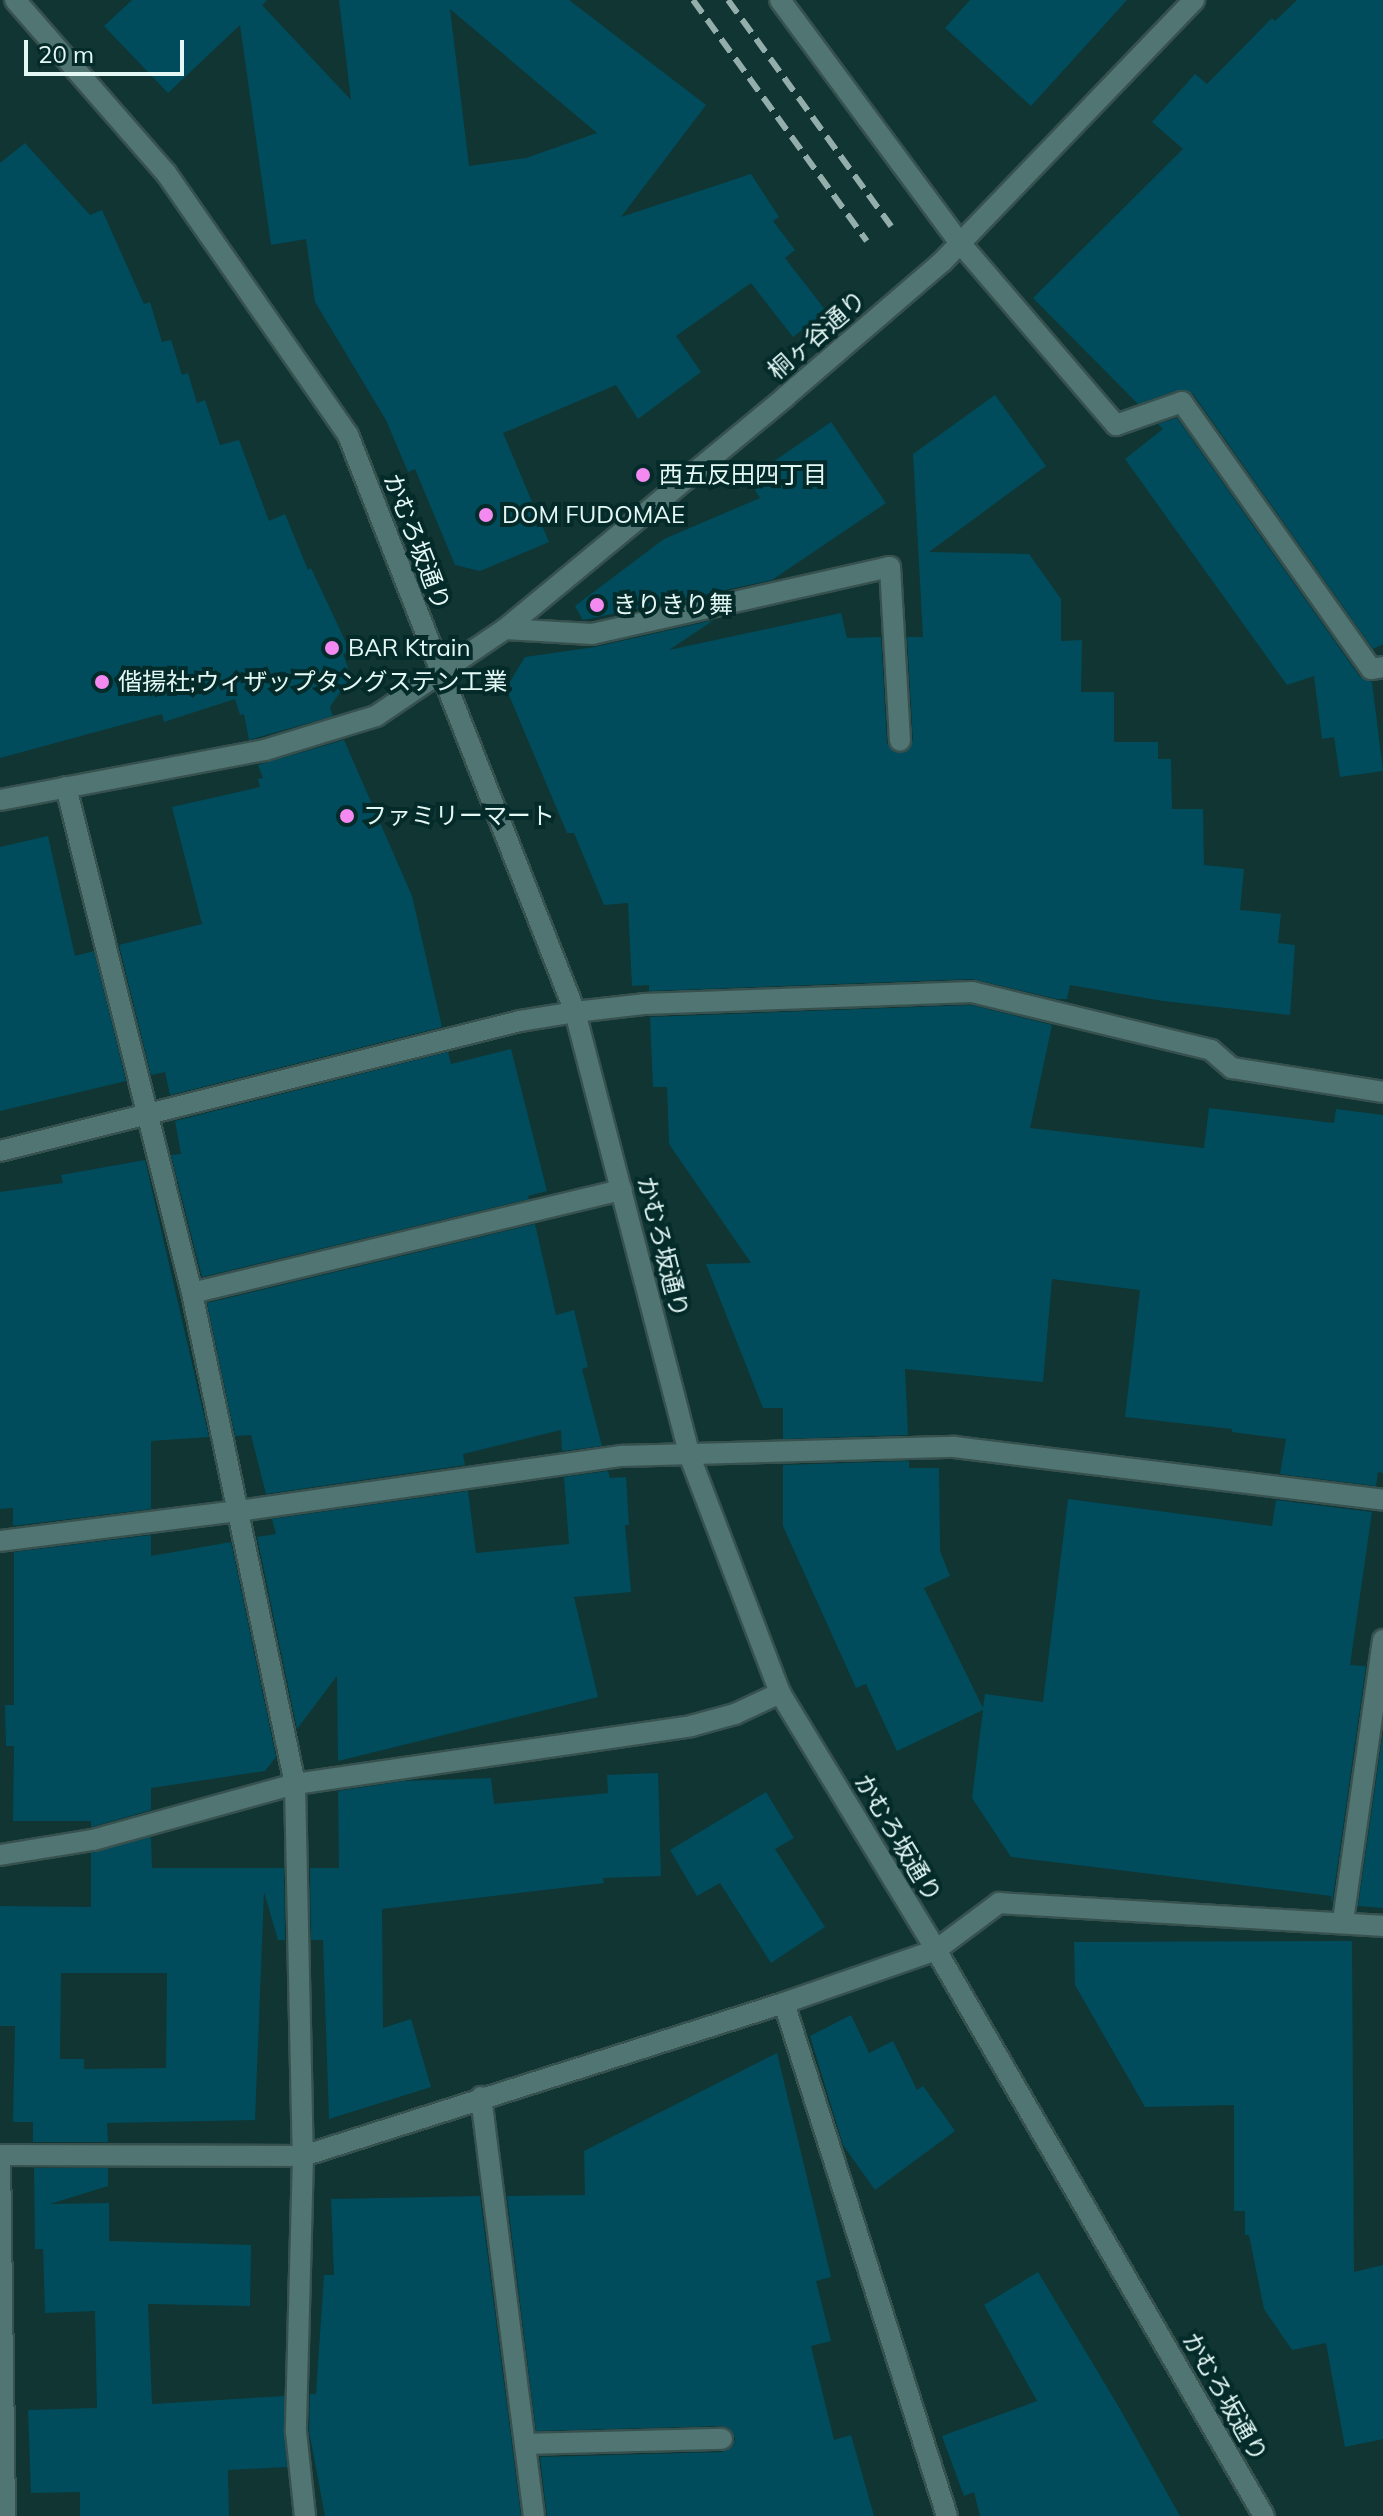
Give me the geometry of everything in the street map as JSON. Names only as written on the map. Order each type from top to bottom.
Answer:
[{"type":"street","name":"かむろ坂通り","points":[[15,0],[166,173],[348,435],[575,1012],[690,1457],[780,1693],[936,1950],[1264,2516]]},
{"type":"street","points":[[780,0],[960,243],[1116,425],[1182,402],[1371,669],[1383,667]]},
{"type":"street","name":"桐ヶ谷通り","points":[[0,800],[265,750],[376,716],[505,629],[785,397],[960,243],[1194,0]]},
{"type":"street","points":[[505,629],[592,634],[890,567],[900,741]]},
{"type":"street","points":[[66,787],[192,1293],[295,1784],[303,2156],[296,2432],[305,2516]]},
{"type":"street","points":[[0,1151],[520,1021],[644,1004],[972,992],[1211,1050],[1232,1068],[1383,1092]]},
{"type":"street","points":[[192,1293],[622,1190]]},
{"type":"street","points":[[0,1541],[239,1511],[622,1456],[690,1457],[954,1447],[1383,1500]]},
{"type":"street","points":[[1343,1921],[1383,1640]]},
{"type":"street","points":[[0,1855],[93,1840],[295,1784],[691,1726],[735,1714],[780,1693]]},
{"type":"street","points":[[5,2516],[0,2155],[303,2156],[784,2003],[936,1950],[999,1903],[1343,1921],[1383,1926]]},
{"type":"street","points":[[784,2003],[947,2516]]},
{"type":"street","points":[[481,2097],[534,2516]]},
{"type":"street","points":[[525,2444],[722,2439]]},
{"type":"building","points":[[132,0],[267,0],[262,5],[351,100],[339,0],[569,0],[706,105],[621,217],[751,174],[779,217],[773,221],[795,250],[785,258],[826,311],[793,337],[751,283],[676,336],[701,372],[638,419],[616,385],[503,433],[549,542],[480,571],[455,565],[415,469],[408,472],[386,420],[315,302],[306,239],[271,245],[240,25],[168,93],[104,26]],"holes":[[[450,9],[597,133],[526,158],[469,166]]]},
{"type":"building","points":[[970,0],[1127,0],[1031,106],[945,28]]},
{"type":"building","points":[[1297,0],[1383,0],[1383,644],[1373,649],[1193,394],[1178,390],[1138,404],[1033,298],[1183,149],[1152,122],[1195,74],[1207,84],[1272,18],[1275,21]]},
{"type":"building","points":[[25,143],[90,215],[102,210],[144,304],[150,302],[162,342],[171,340],[182,375],[188,373],[197,403],[205,400],[220,445],[239,440],[269,521],[285,514],[308,570],[311,568],[350,651],[343,654],[351,676],[330,707],[333,716],[249,740],[244,714],[240,715],[235,699],[164,722],[162,714],[0,758],[0,163]]},
{"type":"building","points":[[995,395],[1046,466],[929,552],[1029,554],[1061,599],[1061,641],[1082,640],[1081,692],[1114,692],[1114,742],[1158,742],[1158,759],[1171,759],[1172,809],[1203,809],[1204,865],[1244,869],[1240,910],[1281,914],[1278,943],[1295,945],[1290,1015],[1163,1001],[1070,985],[1067,999],[1057,999],[972,979],[649,991],[649,985],[632,986],[628,903],[604,905],[574,833],[567,833],[506,688],[525,657],[595,647],[714,620],[669,650],[841,613],[847,638],[881,637],[887,743],[894,752],[906,752],[913,740],[907,637],[923,637],[913,454]]},
{"type":"building","points":[[1177,418],[1360,677],[1372,682],[1383,771],[1340,777],[1334,737],[1322,739],[1314,676],[1287,685],[1125,459],[1163,429],[1158,424]]},
{"type":"building","points":[[831,422],[886,503],[772,580],[583,620],[575,606],[664,539],[760,498],[748,479]]},
{"type":"building","points":[[344,740],[412,896],[442,1027],[170,1095],[165,1072],[151,1075],[119,945],[202,924],[172,807],[260,787],[258,779],[263,778],[258,765]]},
{"type":"building","points":[[48,836],[75,956],[94,951],[126,1081],[0,1111],[0,847]]},
{"type":"building","points":[[971,1005],[1052,1025],[1030,1128],[1204,1148],[1209,1108],[1334,1123],[1336,1109],[1383,1115],[1383,1473],[1378,1472],[1376,1486],[1280,1474],[1286,1439],[1232,1432],[1232,1429],[1125,1417],[1140,1290],[1052,1279],[1043,1382],[905,1369],[908,1435],[783,1439],[783,1408],[763,1408],[706,1264],[751,1263],[669,1144],[667,1087],[653,1087],[650,1017]]},
{"type":"building","points":[[511,1049],[547,1191],[528,1196],[529,1199],[202,1277],[171,1155],[181,1154],[175,1121],[448,1052],[451,1064]]},
{"type":"building","points":[[145,1160],[209,1437],[151,1441],[151,1509],[13,1526],[13,1508],[0,1509],[0,1192],[63,1183],[61,1175]]},
{"type":"building","points":[[535,1224],[556,1315],[574,1310],[588,1367],[582,1369],[602,1446],[562,1451],[561,1430],[463,1454],[465,1465],[266,1494],[251,1435],[235,1436],[207,1303]]},
{"type":"building","points":[[909,1461],[909,1468],[939,1468],[940,1551],[950,1576],[924,1588],[983,1708],[985,1694],[1043,1702],[1068,1499],[1272,1526],[1276,1500],[1372,1512],[1350,1665],[1366,1666],[1332,1904],[1331,1896],[1011,1857],[972,1798],[983,1710],[897,1751],[866,1684],[856,1688],[783,1526],[783,1465]]},
{"type":"building","points":[[608,1471],[610,1478],[626,1477],[629,1525],[625,1525],[631,1592],[574,1597],[598,1697],[338,1761],[337,1676],[297,1729],[257,1537],[276,1534],[272,1519],[468,1491],[476,1553],[569,1544],[564,1477]]},
{"type":"building","points":[[151,1535],[151,1556],[231,1542],[276,1757],[265,1771],[151,1788],[151,1810],[91,1827],[91,1821],[13,1821],[14,1746],[6,1746],[5,1705],[14,1705],[14,1552]]},
{"type":"building","points":[[1383,1732],[1383,1908],[1358,1906]]},
{"type":"building","points":[[658,1773],[661,1876],[603,1878],[604,1883],[382,1909],[383,2028],[411,2019],[431,2087],[329,2119],[323,1940],[311,1940],[310,1868],[339,1868],[338,1791],[404,1781],[491,1778],[494,1804],[608,1793],[607,1775]]},
{"type":"building","points":[[766,1792],[794,1838],[775,1849],[825,1927],[771,1963],[720,1883],[697,1896],[670,1850]]},
{"type":"building","points":[[151,1837],[152,1868],[284,1868],[285,1940],[278,1940],[264,1892],[255,2120],[107,2123],[108,2142],[33,2142],[33,2122],[13,2122],[15,2026],[0,2026],[0,1906],[91,1907],[91,1853]],"holes":[[[61,1973],[167,1973],[166,2068],[84,2069],[84,2059],[60,2059]]]},
{"type":"building","points":[[1352,1941],[1354,2272],[1383,2265],[1383,2439],[1345,2447],[1326,2343],[1292,2350],[1264,2309],[1249,2235],[1245,2235],[1245,2211],[1234,2211],[1234,2105],[1145,2107],[1075,1985],[1074,1942]]},
{"type":"building","points":[[851,2015],[869,2053],[893,2041],[917,2090],[923,2086],[955,2131],[875,2190],[843,2145],[810,2036]]},
{"type":"building","points":[[777,2053],[831,2277],[816,2281],[831,2341],[811,2346],[834,2440],[851,2435],[874,2516],[547,2516],[540,2457],[722,2452],[733,2446],[735,2438],[729,2428],[722,2426],[536,2431],[507,2196],[585,2195],[584,2151]]},
{"type":"building","points":[[34,2168],[108,2168],[108,2186],[50,2204],[109,2203],[109,2241],[251,2245],[250,2306],[148,2304],[152,2404],[284,2396],[287,2467],[228,2470],[229,2516],[80,2516],[80,2492],[31,2493],[28,2410],[97,2408],[95,2311],[45,2313],[43,2249],[35,2249]]},
{"type":"building","points":[[480,2196],[521,2516],[325,2516],[309,2431],[310,2394],[316,2394],[324,2275],[334,2275],[331,2199]]},
{"type":"building","points":[[1038,2272],[1180,2516],[980,2516],[974,2492],[964,2496],[942,2436],[1037,2401],[984,2305]]},
{"type":"railway","points":[[693,0],[867,241]]},
{"type":"railway","points":[[728,0],[891,226]]},
{"type":"place","name":"西五反田四丁目","points":[[643,475]]},
{"type":"place","name":"DOM FUDOMAE","points":[[486,515]]},
{"type":"place","name":"きりきり舞","points":[[597,605]]},
{"type":"place","name":"BAR Ktrain","points":[[332,648]]},
{"type":"place","name":"偕揚社;ウィザップタングステン工業","points":[[102,682]]},
{"type":"place","name":"ファミリーマート","points":[[347,816]]}]
